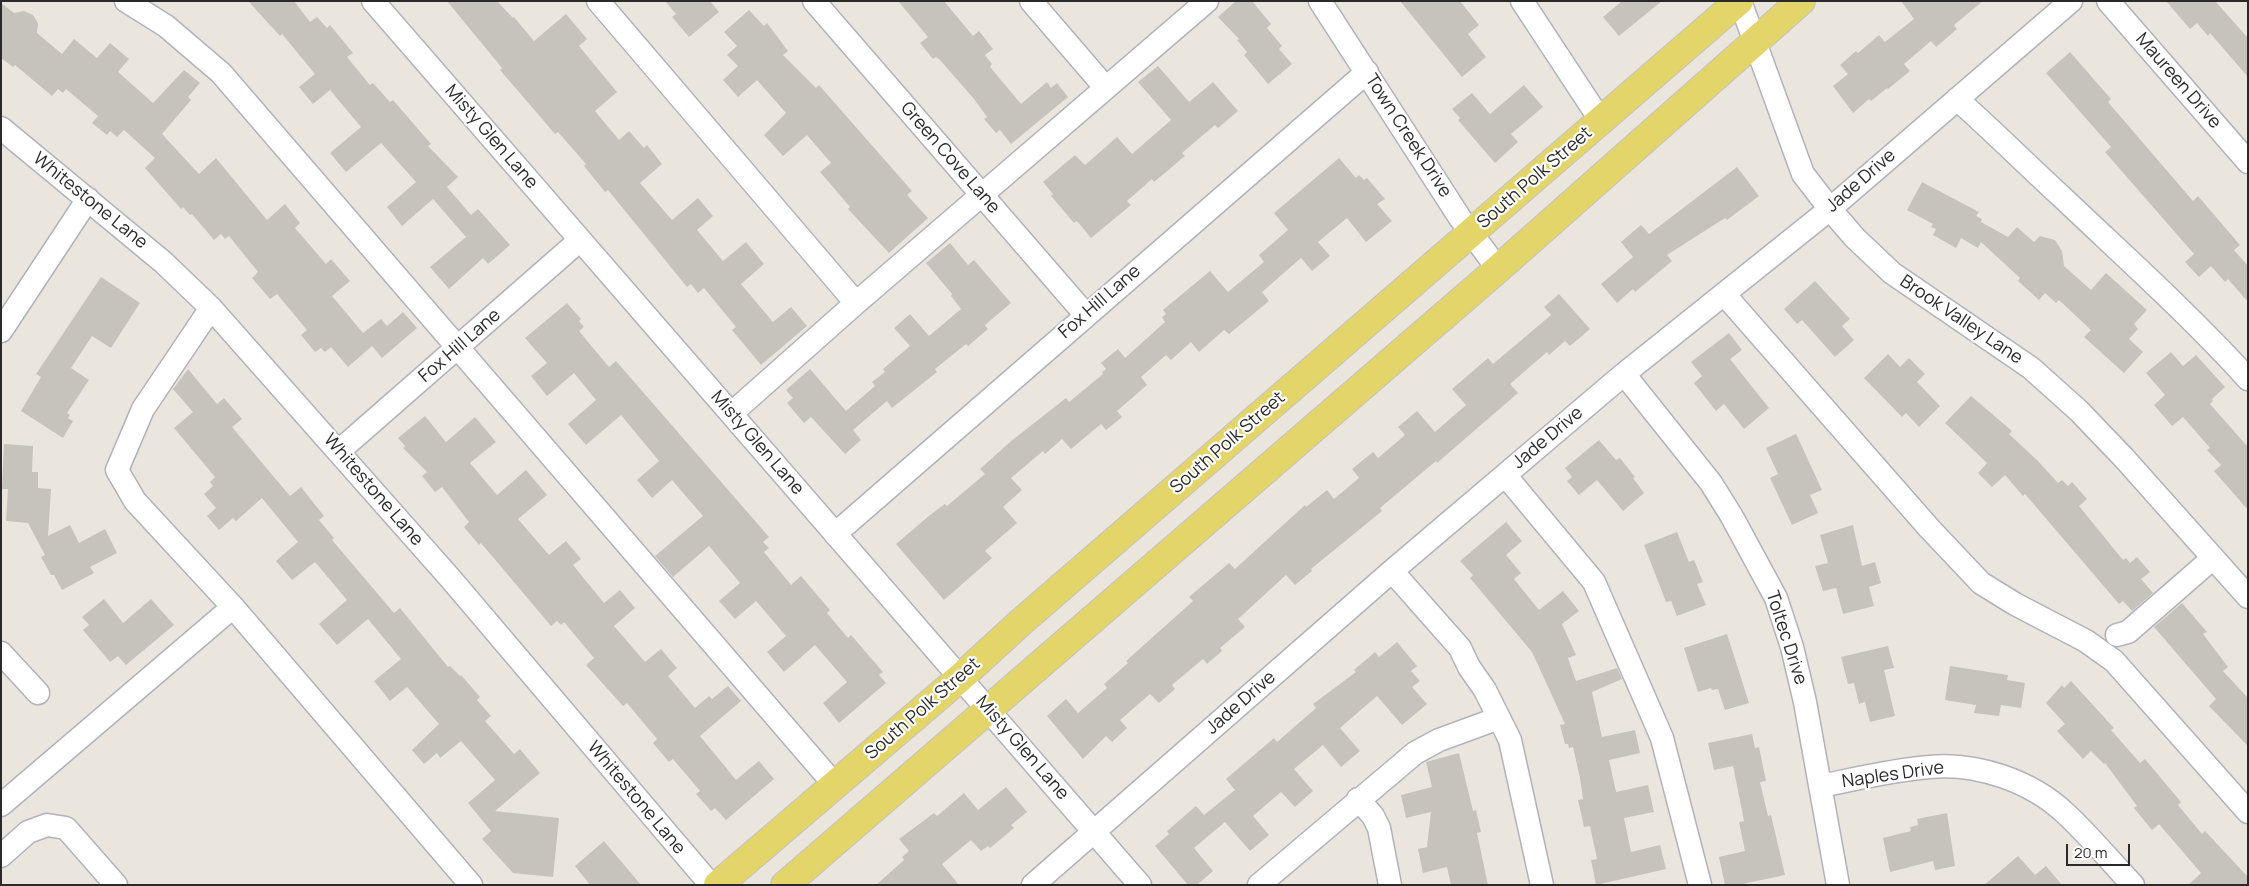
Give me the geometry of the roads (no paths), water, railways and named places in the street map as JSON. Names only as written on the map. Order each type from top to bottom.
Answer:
[{"type":"main road","name":"South Polk Street","points":[[718,885],[961,677],[1021,622],[1739,1]]},
{"type":"main road","points":[[785,885],[1498,269],[1801,1]]},
{"type":"street","points":[[126,1],[166,26],[221,73],[459,346],[834,784]]},
{"type":"street","name":"Misty Glen Lane","points":[[373,1],[1140,885]]},
{"type":"street","points":[[598,1],[856,302]]},
{"type":"street","name":"Green Cove Lane","points":[[814,1],[1085,314]]},
{"type":"street","points":[[1031,1],[1105,87]]},
{"type":"street","points":[[732,413],[856,302],[1207,1]]},
{"type":"street","name":"Town Creek Drive","points":[[1320,1],[1460,218],[1498,269]]},
{"type":"street","points":[[1522,1],[1601,121]]},
{"type":"street","name":"Brook Valley Lane","points":[[1739,1],[1804,174],[1830,209],[1855,238],[1892,273],[2031,368],[2079,411],[2124,458],[2248,597]]},
{"type":"street","name":"Jade Drive","points":[[1033,885],[1392,570],[1624,374],[1830,209],[2071,1]]},
{"type":"street","name":"Maureen Drive","points":[[2108,1],[2248,162]]},
{"type":"street","name":"Fox Hill Lane","points":[[835,534],[1085,314],[1367,72]]},
{"type":"street","points":[[1957,99],[1995,132],[2138,267],[2248,379]]},
{"type":"street","name":"Whitestone Lane","points":[[1,128],[163,262],[211,308],[339,451],[711,885]]},
{"type":"street","points":[[1,331],[88,199]]},
{"type":"street","name":"Fox Hill Lane","points":[[339,451],[580,240]]},
{"type":"street","points":[[1724,294],[1929,528],[1981,583],[2086,642],[2114,661],[2248,812]]},
{"type":"street","points":[[211,308],[143,409],[117,470],[135,501],[233,607],[471,885]]},
{"type":"street","name":"Toltec Drive","points":[[1624,374],[1711,483],[1732,515],[1776,598],[1792,647],[1805,702],[1838,885]]},
{"type":"street","points":[[1505,475],[1594,582],[1662,738],[1700,885]]},
{"type":"street","points":[[2117,635],[2128,632],[2213,558]]},
{"type":"street","points":[[1392,570],[1460,648],[1510,740],[1542,885]]},
{"type":"street","points":[[1,805],[233,607]]},
{"type":"street","points":[[1,652],[38,693]]},
{"type":"street","points":[[1259,885],[1415,753],[1439,740],[1499,718]]},
{"type":"street","name":"Naples Drive","points":[[1820,786],[1930,766],[1970,768],[1996,775],[2028,787],[2064,812],[2133,885]]},
{"type":"street","points":[[1358,800],[1373,816],[1379,828],[1390,885]]},
{"type":"street","points":[[1,856],[28,832],[47,825],[66,828],[116,885]]}]
